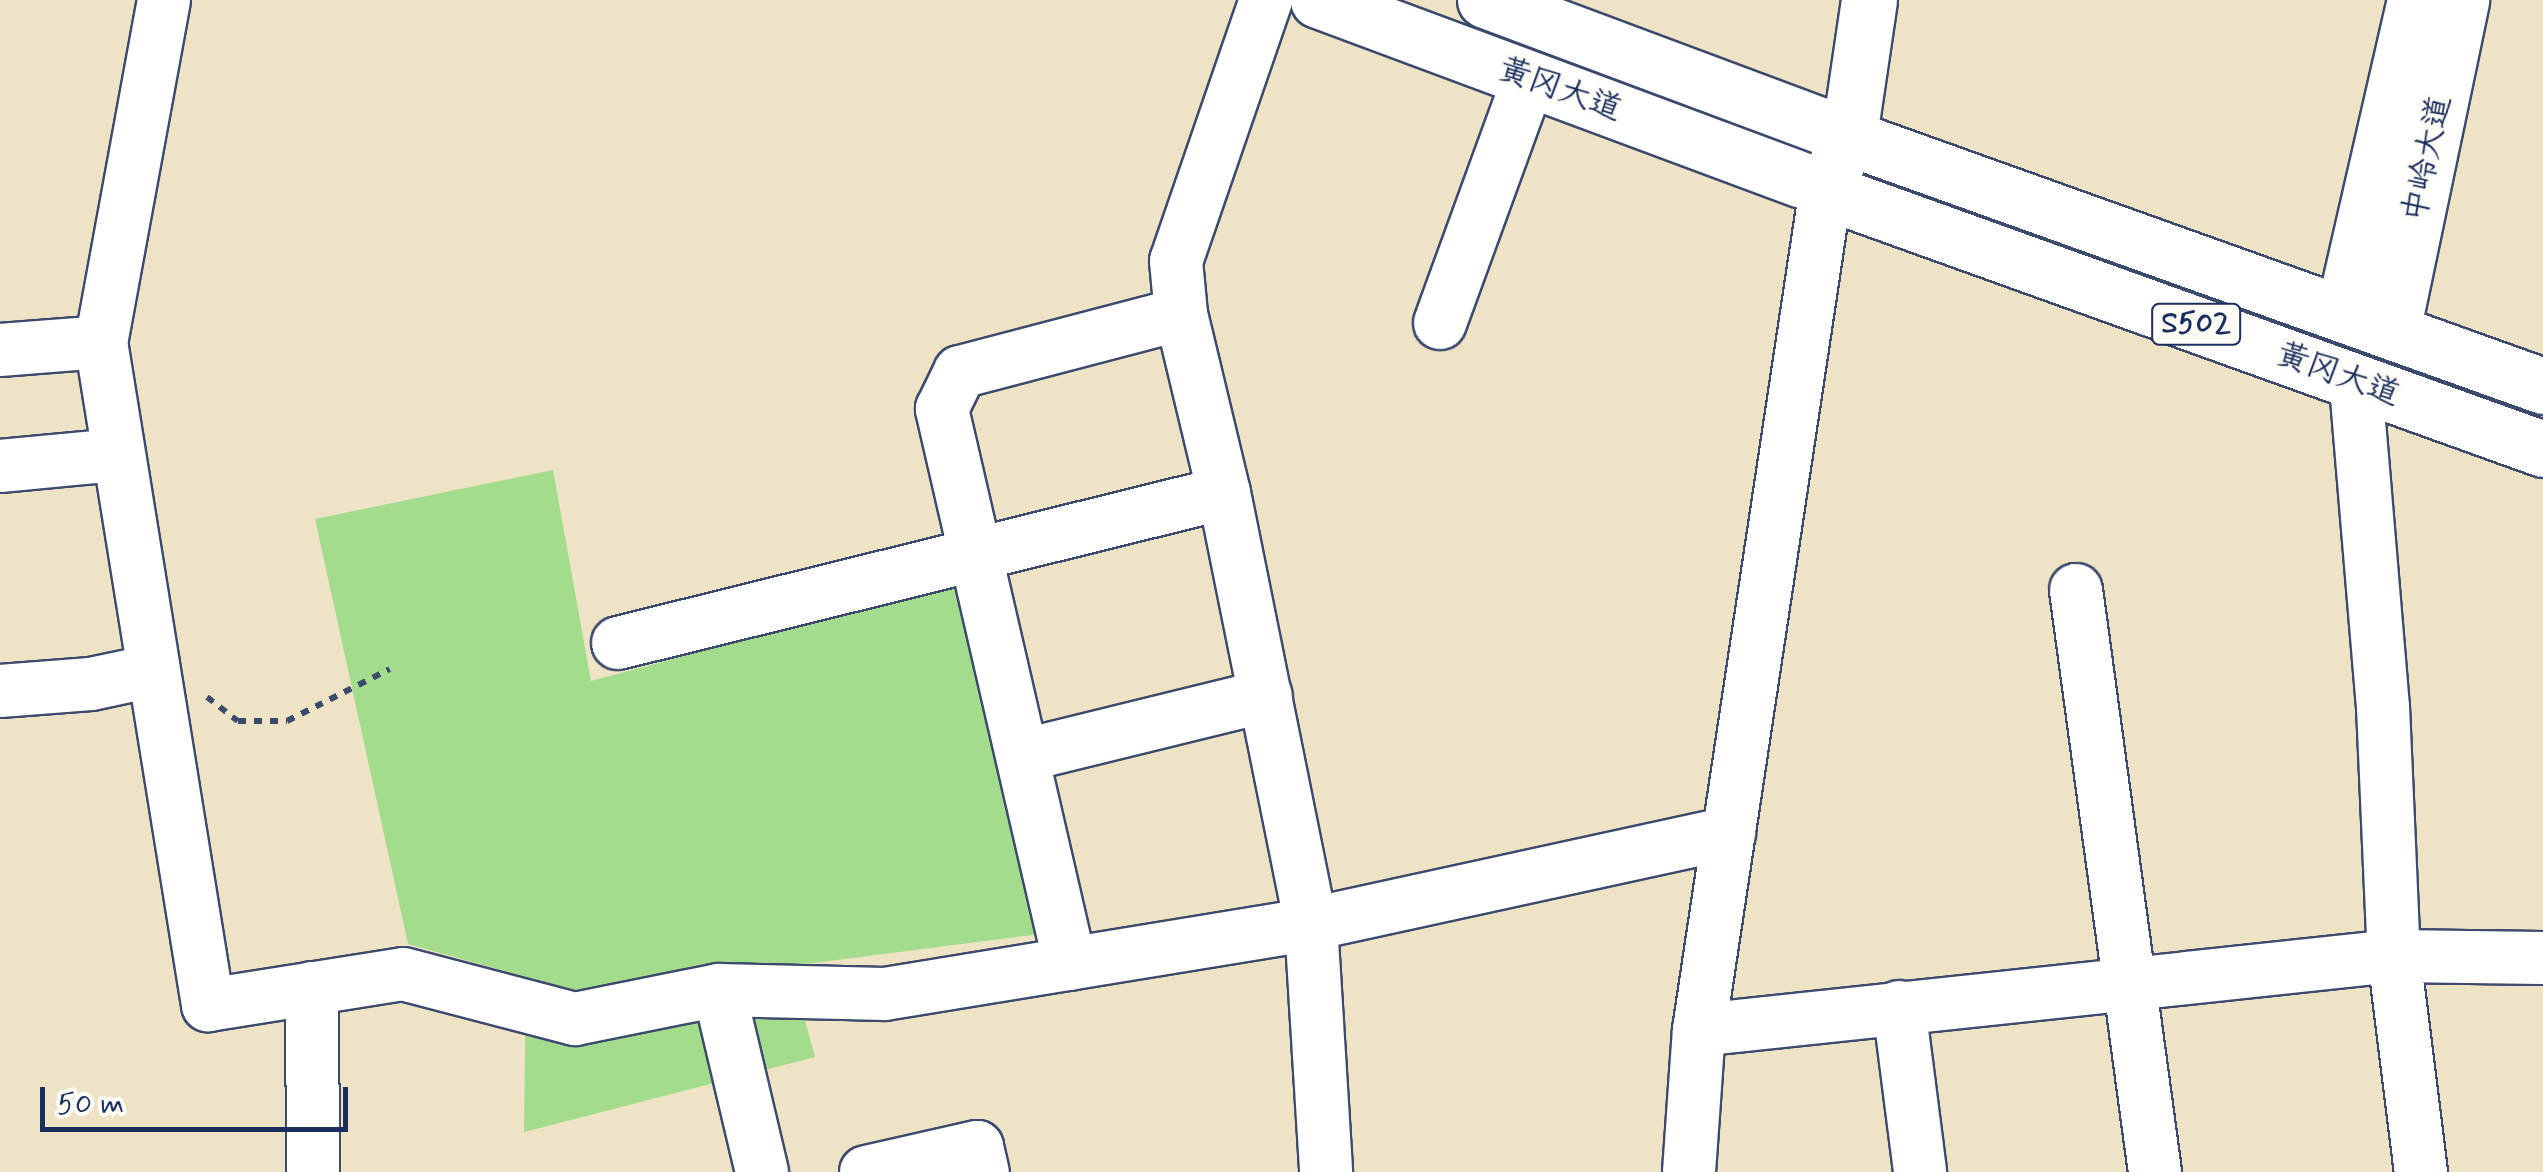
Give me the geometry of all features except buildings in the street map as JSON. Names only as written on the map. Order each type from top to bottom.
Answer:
[{"type":"main road","name":"黄冈大道","points":[[1318,0],[1826,192],[2543,449]]},
{"type":"main road","name":"黄冈大道","points":[[1485,0],[1852,138],[2543,386]]},
{"type":"main road","points":[[1826,192],[1851,122],[1869,0]]},
{"type":"main road","name":"中岭大道","points":[[2415,0],[2370,309],[2461,0]]},
{"type":"street","points":[[164,0],[101,342],[208,1005],[402,974],[575,1019],[720,990],[885,994],[1311,924],[1730,834]]},
{"type":"street","points":[[1266,0],[1176,260],[1181,314],[1224,493],[1311,924],[1326,1172]]},
{"type":"street","points":[[1440,323],[1525,89]]},
{"type":"street","points":[[1690,1172],[1699,1030],[1826,192]]},
{"type":"street","points":[[1070,964],[1025,755],[942,409],[960,372],[1181,314]]},
{"type":"street","points":[[0,350],[101,342]]},
{"type":"street","points":[[2356,386],[2382,707],[2394,956],[2420,1172]]},
{"type":"street","points":[[0,466],[117,455]]},
{"type":"street","points":[[618,643],[1224,493]]},
{"type":"street","points":[[2076,590],[2155,1172]]},
{"type":"street","points":[[0,692],[91,684],[152,670]]},
{"type":"street","points":[[1025,755],[1266,696]]},
{"type":"street","points":[[1699,1030],[2394,956],[2543,958]]},
{"type":"street","points":[[312,988],[313,1172]]},
{"type":"street","points":[[720,990],[762,1172]]},
{"type":"street","points":[[1899,1007],[1920,1172]]},
{"type":"street","points":[[866,1172],[977,1147],[982,1172]]},
{"type":"path","points":[[152,670],[203,694],[238,721],[286,721],[390,668]]},
{"type":"green space","points":[[553,470],[591,681],[955,583],[1040,934],[790,966],[815,1057],[524,1132],[526,977],[408,944],[315,519]]}]
